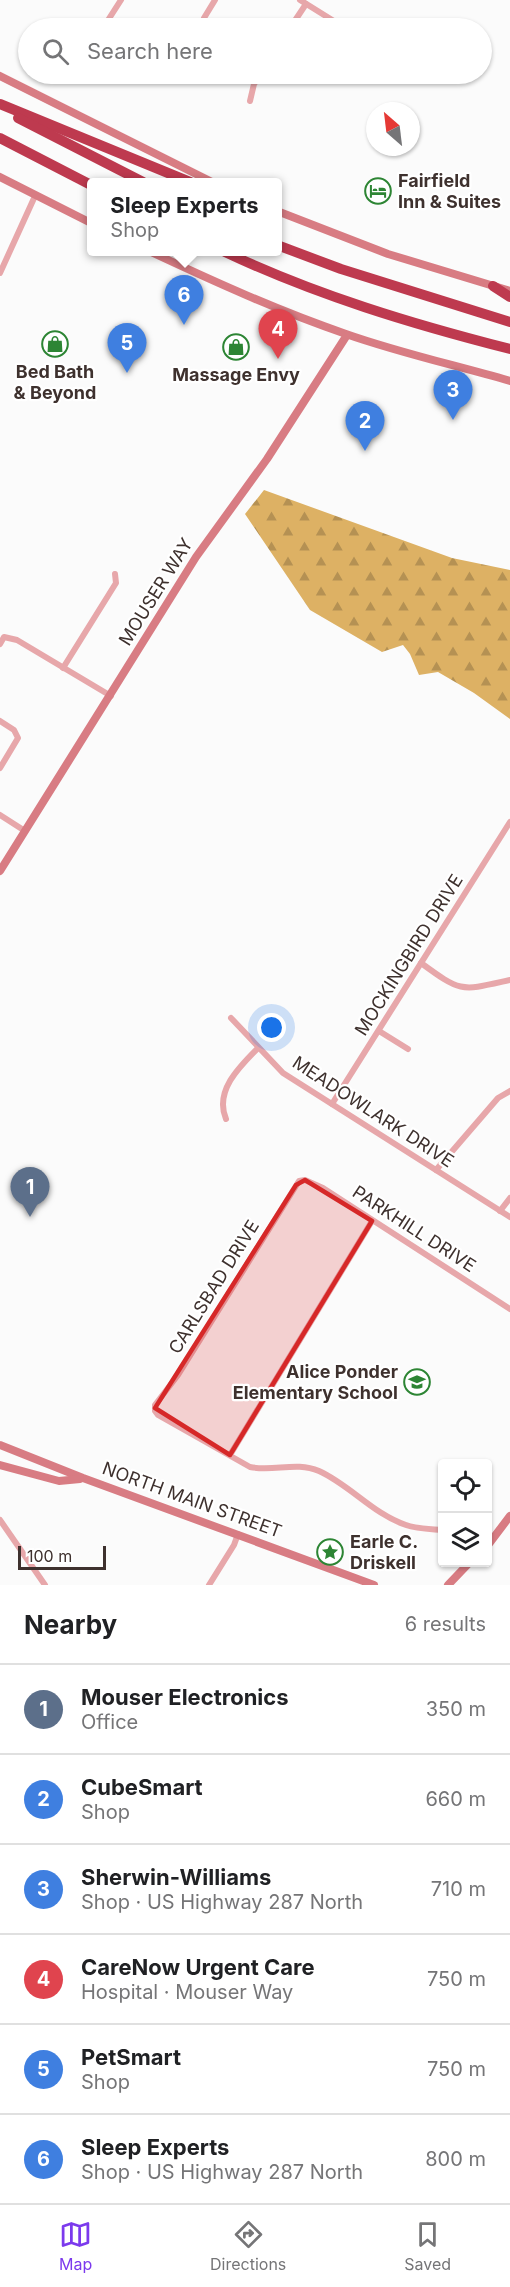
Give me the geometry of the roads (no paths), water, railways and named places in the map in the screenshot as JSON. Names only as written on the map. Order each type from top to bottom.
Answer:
[{"type":"highway","points":[[0,104],[178,178]]},
{"type":"highway","points":[[0,109],[133,178]]},
{"type":"highway","points":[[0,138],[87,183]]},
{"type":"highway","points":[[282,247],[341,269],[510,322]]},
{"type":"highway","points":[[234,256],[296,282],[391,317],[510,349]]},
{"type":"highway","points":[[493,286],[510,297]]},
{"type":"main road","points":[[0,76],[202,178]]},
{"type":"main road","points":[[0,177],[87,221]]},
{"type":"main road","points":[[282,213],[388,254],[510,291]]},
{"type":"main road","points":[[160,256],[284,311],[347,335],[436,362],[510,381]]},
{"type":"main road","name":"MOUSER WAY","points":[[0,871],[196,557],[267,459],[347,335]]},
{"type":"main road","name":"NORTH MAIN STREET","points":[[0,1444],[83,1479],[374,1585]]},
{"type":"main road","points":[[0,1465],[59,1481],[83,1479]]},
{"type":"main road","points":[[492,1540],[510,1516]]},
{"type":"main road","points":[[448,1585],[466,1567]]},
{"type":"street","points":[[109,18],[121,0]]},
{"type":"street","points":[[204,18],[215,0]]},
{"type":"street","points":[[295,18],[303,2],[329,18]]},
{"type":"street","points":[[250,101],[254,84]]},
{"type":"street","points":[[0,273],[35,196]]},
{"type":"street","points":[[63,668],[116,583],[115,574]]},
{"type":"street","points":[[0,644],[4,638],[17,640],[111,696]]},
{"type":"street","points":[[0,721],[18,735],[0,768]]},
{"type":"street","points":[[0,815],[25,831]]},
{"type":"street","name":"MOCKINGBIRD DRIVE","points":[[332,1104],[510,822]]},
{"type":"street","points":[[421,963],[447,982],[465,988],[510,980]]},
{"type":"street","name":"MEADOWLARK DRIVE","points":[[231,1018],[283,1073],[510,1217]]},
{"type":"street","points":[[379,1031],[408,1049]]},
{"type":"street","points":[[226,1119],[222,1105],[225,1090],[237,1071],[258,1048]]},
{"type":"street","points":[[436,1170],[492,1105],[510,1091]]},
{"type":"street","name":"PARKHILL DRIVE","points":[[299,1181],[304,1180],[323,1188],[510,1309]]},
{"type":"street","name":"CARLSBAD DRIVE","points":[[230,1455],[158,1415],[154,1408],[178,1375],[299,1181]]},
{"type":"street","points":[[500,1211],[510,1198]]},
{"type":"street","points":[[372,1221],[230,1455],[250,1467],[306,1467],[321,1472],[392,1519],[414,1527],[438,1530]]},
{"type":"street","points":[[0,1520],[45,1585]]},
{"type":"street","points":[[209,1585],[234,1545],[238,1534]]},
{"type":"place","name":"Fairfield Inn & Suites","points":[[378,191]]},
{"type":"place","name":"Sleep Experts","points":[[184,325]]},
{"type":"place","name":"Bed Bath & Beyond","points":[[55,344]]},
{"type":"place","name":"Massage Envy","points":[[236,347]]},
{"type":"place","name":"CareNow Urgent Care","points":[[278,359]]},
{"type":"place","name":"PetSmart","points":[[127,373]]},
{"type":"place","name":"Sherwin-Williams","points":[[453,420]]},
{"type":"place","name":"CubeSmart","points":[[365,451]]},
{"type":"place","name":"Mouser Electronics","points":[[30,1217]]},
{"type":"place","name":"Alice Ponder Elementary School","points":[[417,1382]]},
{"type":"place","name":"Earle C. Driskell","points":[[330,1552]]}]
